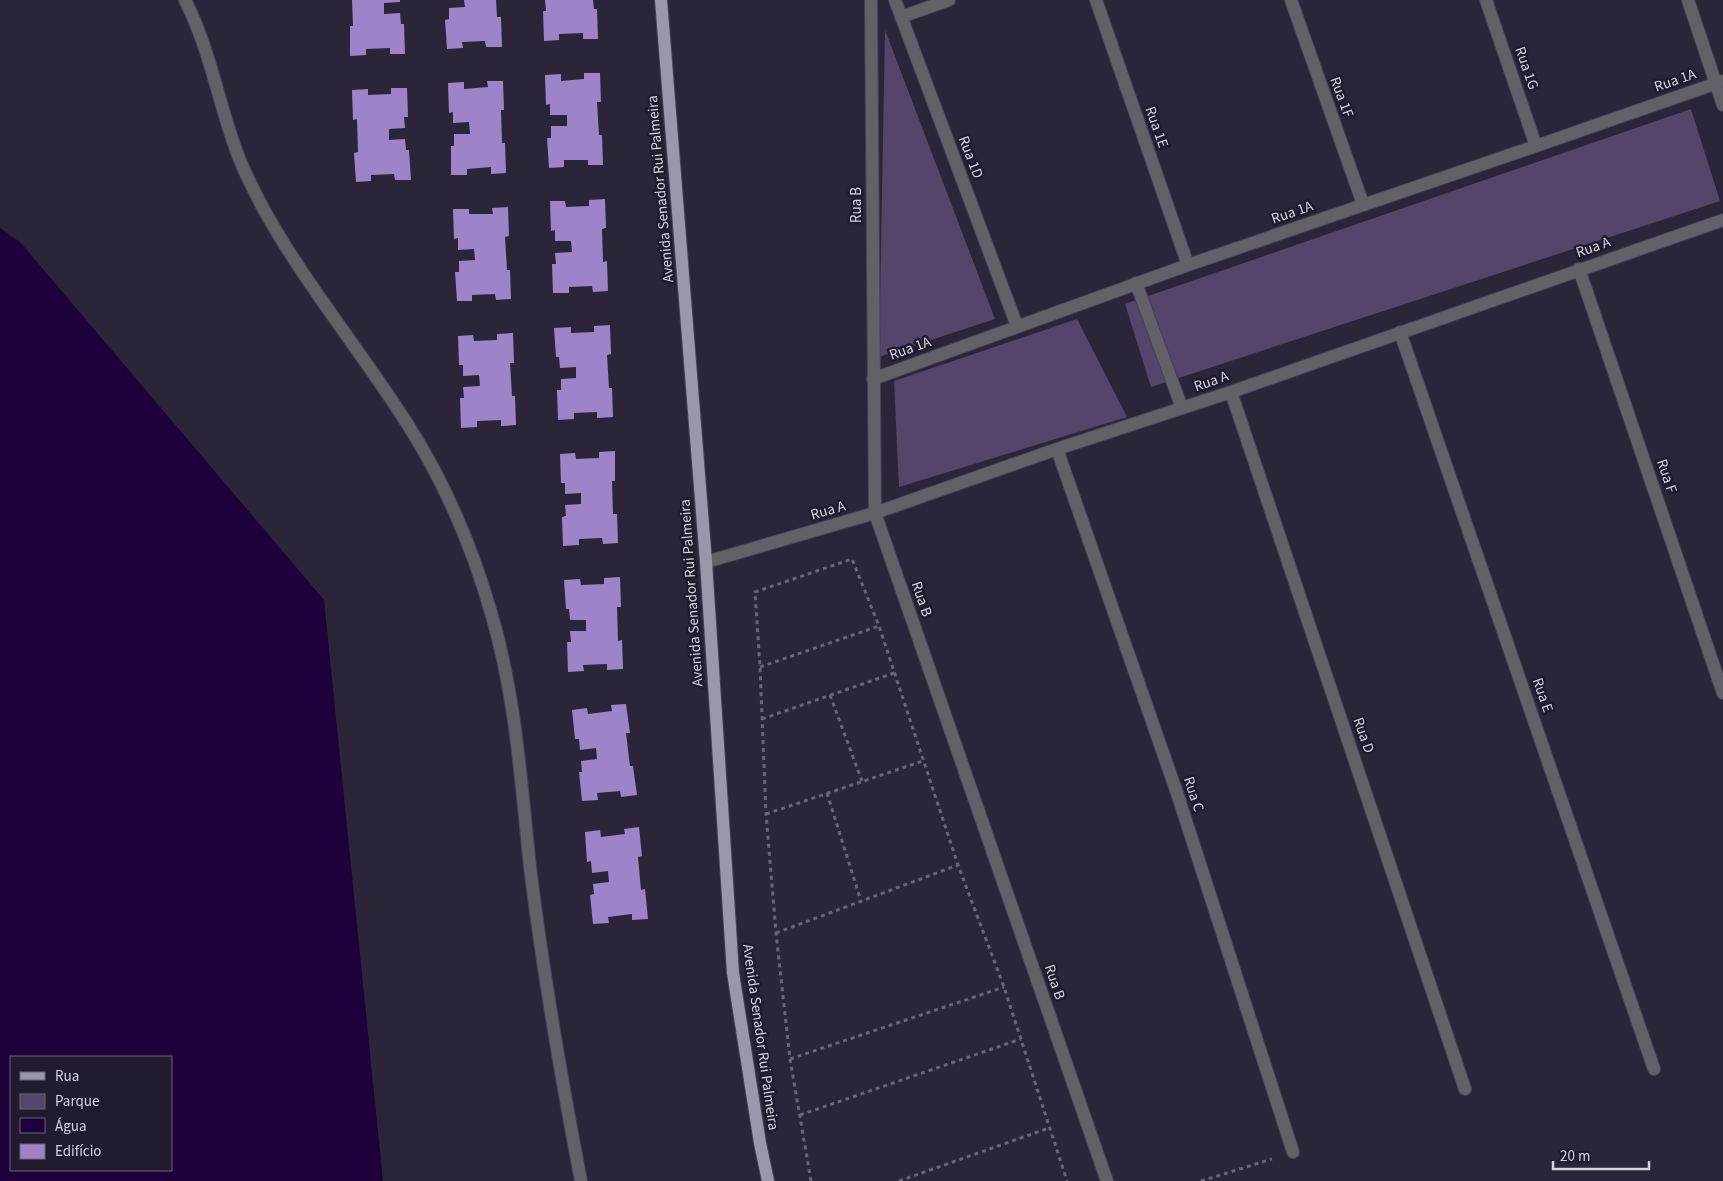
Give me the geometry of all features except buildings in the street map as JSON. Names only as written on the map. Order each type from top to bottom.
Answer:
[{"type":"main road","name":"Avenida Senador Rui Palmeira","points":[[661,0],[706,562],[733,973],[760,1143],[768,1181]]},
{"type":"street","points":[[184,0],[203,42],[236,152],[264,209],[294,260],[408,426],[432,467],[453,509],[475,562],[492,617],[516,729],[531,870],[549,1000],[581,1181]]},
{"type":"street","name":"Rua B","points":[[871,0],[875,513],[1107,1181]]},
{"type":"street","name":"Rua 1D","points":[[895,0],[1017,326]]},
{"type":"street","points":[[901,17],[949,0]]},
{"type":"street","name":"Rua 1E","points":[[1096,0],[1188,265]]},
{"type":"street","name":"Rua 1F","points":[[1291,0],[1364,204]]},
{"type":"street","name":"Rua 1G","points":[[1486,0],[1536,146]]},
{"type":"street","points":[[1688,0],[1719,82],[1723,105]]},
{"type":"street","name":"Rua 1A","points":[[873,379],[1188,265],[1719,82]]},
{"type":"street","name":"Rua A","points":[[706,562],[875,513],[1057,449],[1231,392],[1723,220]]},
{"type":"street","name":"Rua F","points":[[1579,269],[1723,694]]},
{"type":"street","points":[[1136,284],[1182,408]]},
{"type":"street","name":"Rua E","points":[[1400,332],[1654,1069]]},
{"type":"street","name":"Rua D","points":[[1231,392],[1465,1089]]},
{"type":"street","name":"Rua C","points":[[1057,449],[1177,792],[1293,1152]]},
{"type":"path","points":[[811,1181],[790,1059],[776,933],[766,814],[755,592],[852,558],[879,626],[958,865],[1004,987],[1067,1181]]},
{"type":"path","points":[[760,667],[879,626]]},
{"type":"path","points":[[762,719],[894,674]]},
{"type":"path","points":[[830,695],[862,781]]},
{"type":"path","points":[[766,814],[923,761]]},
{"type":"path","points":[[827,793],[862,901]]},
{"type":"path","points":[[776,933],[958,865]]},
{"type":"path","points":[[790,1059],[1004,987]]},
{"type":"path","points":[[800,1115],[1021,1039]]},
{"type":"path","points":[[899,1181],[1049,1128]]},
{"type":"path","points":[[1201,1181],[1293,1152]]},
{"type":"green space","points":[[885,30],[995,319],[879,357]]},
{"type":"green space","points":[[1691,109],[1720,201],[1151,387],[1125,304]]},
{"type":"green space","points":[[1077,319],[1127,417],[899,487],[894,381]]},
{"type":"water","points":[[0,228],[20,242],[324,600],[383,1181],[0,1181]]}]
